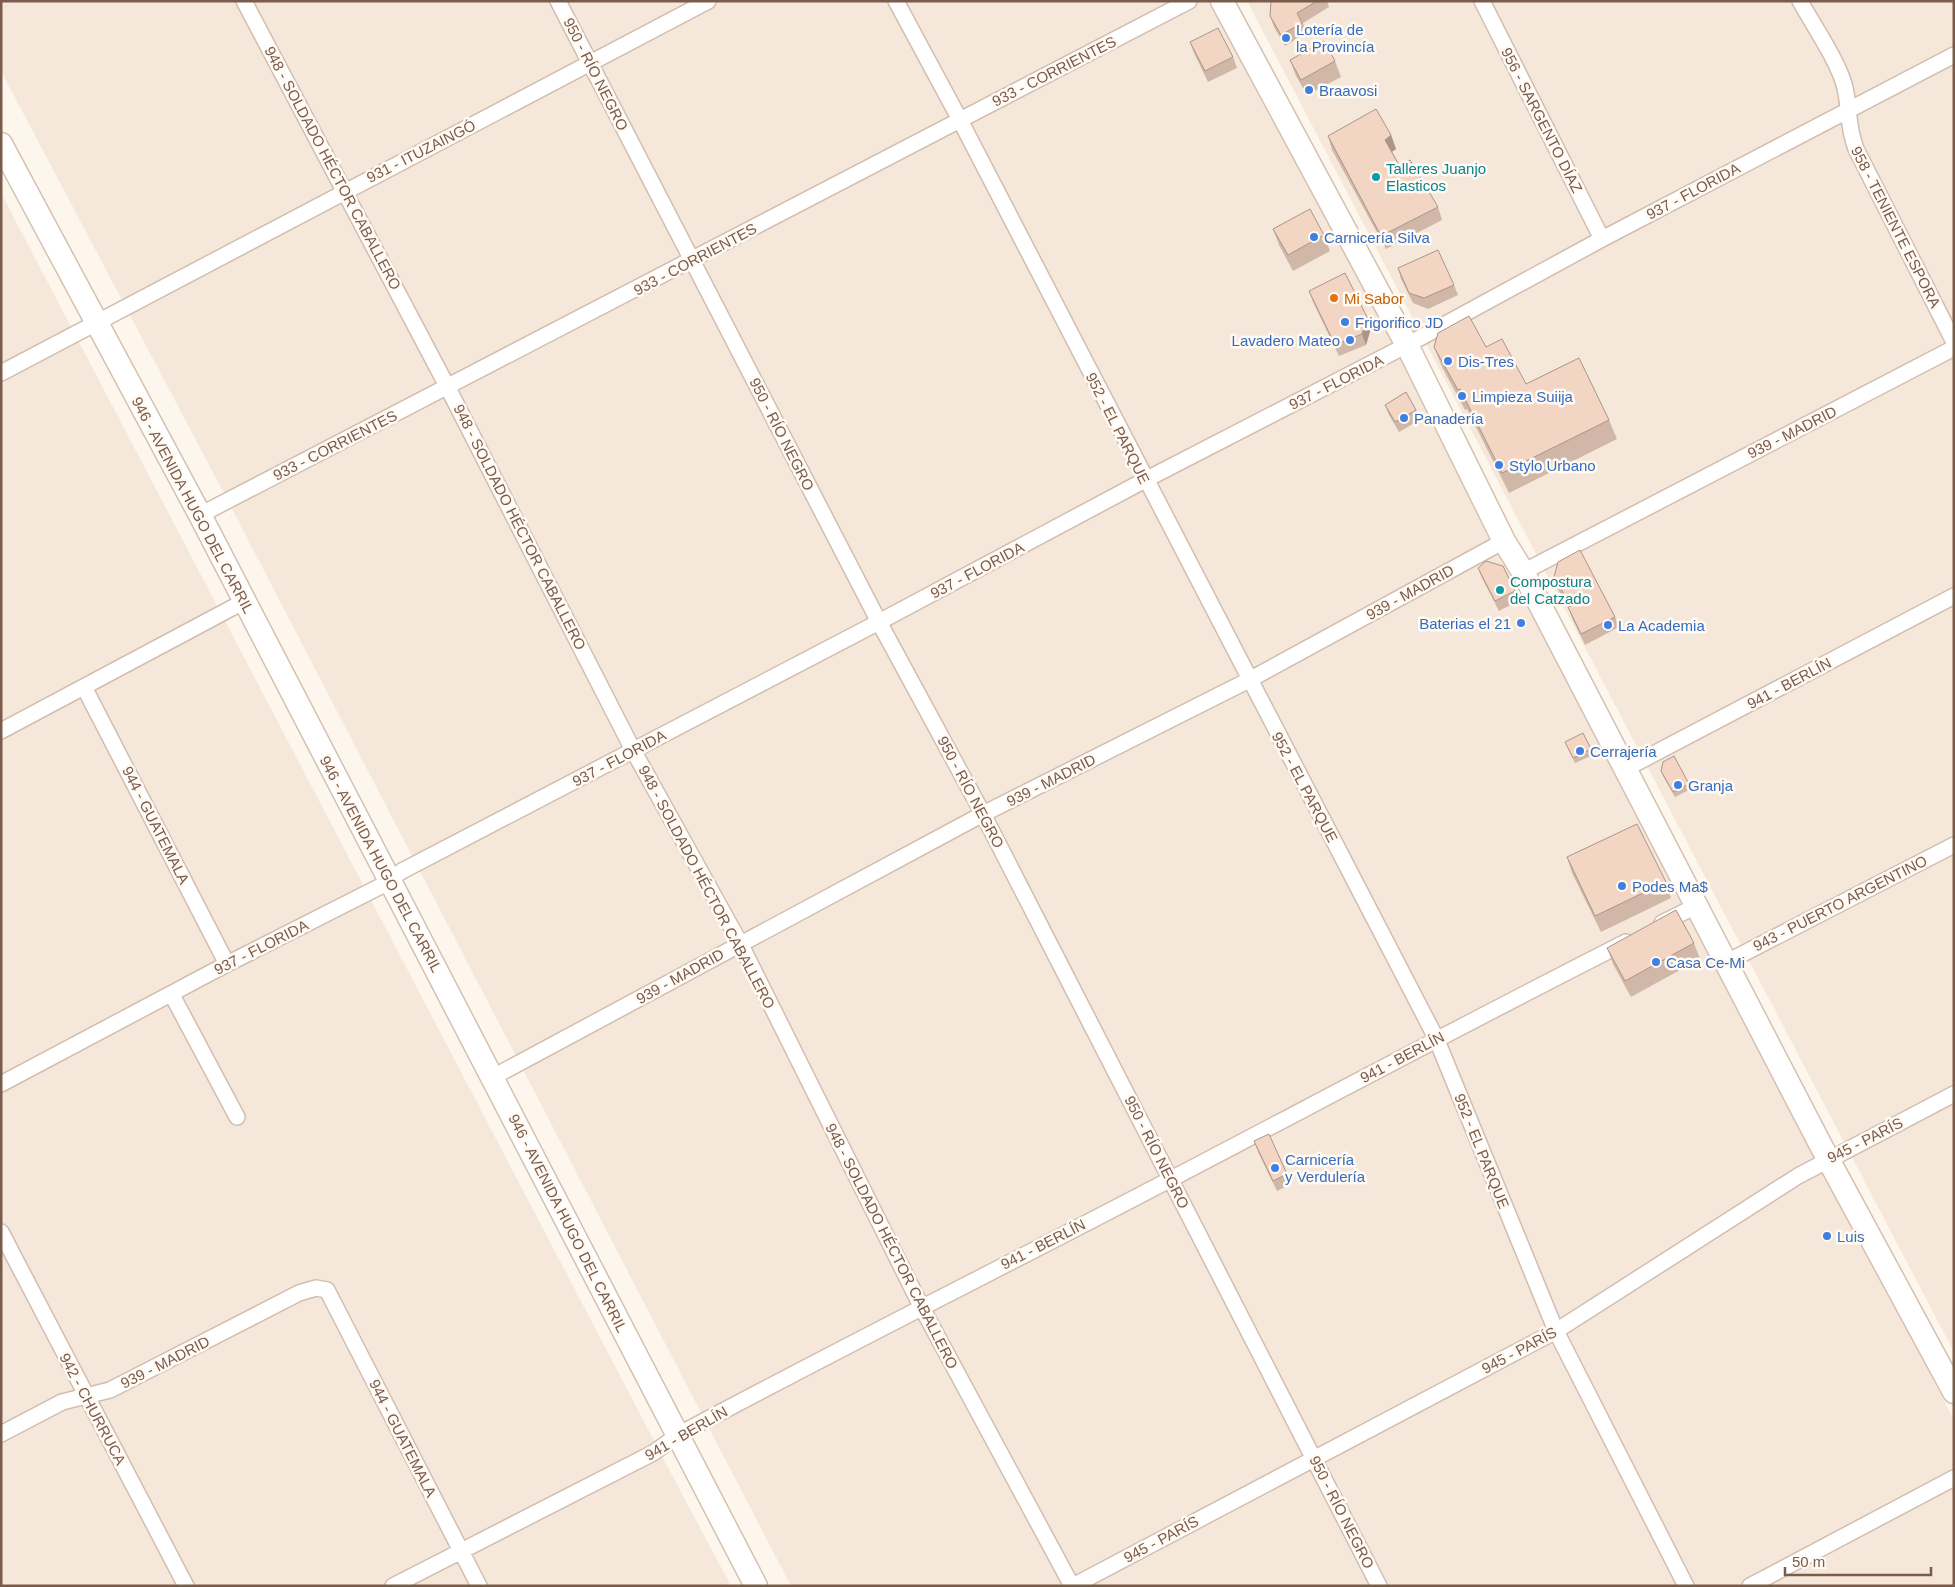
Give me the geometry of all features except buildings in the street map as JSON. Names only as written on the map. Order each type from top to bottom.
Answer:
[{"type":"main road","points":[[1229,3],[1408,345],[1504,541],[1523,572],[1828,1159],[1948,1365],[1954,1392]]},
{"type":"main road","name":"946 - AVENIDA HUGO DEL CARRIL","points":[[1,144],[200,515],[756,1586]]},
{"type":"street","name":"948 - SOLDADO HÉCTOR CABALLERO","points":[[244,1],[448,388],[633,750],[740,943],[921,1306],[1072,1586]]},
{"type":"street","name":"950 - RÍO NEGRO","points":[[558,1],[879,622],[983,814],[1379,1586]]},
{"type":"street","name":"931 - ITUZAINGÓ","points":[[1,373],[345,190],[591,64],[708,1]]},
{"type":"street","name":"952 - EL PARQUE","points":[[896,1],[960,120],[1436,1038],[1556,1331],[1686,1586]]},
{"type":"street","name":"933 - CORRIENTES","points":[[200,515],[448,388],[1189,1]]},
{"type":"street","name":"956 - SARGENTO DÍAZ","points":[[1482,1],[1602,239]]},
{"type":"street","name":"958 - TENIENTE ESPORA","points":[[1800,1],[1840,75],[1845,88],[1849,131],[1856,149],[1954,342]]},
{"type":"street","name":"937 - FLORIDA","points":[[1,1084],[1145,480],[1408,345],[1602,239],[1954,55]]},
{"type":"street","name":"939 - MADRID","points":[[1523,572],[1954,348]]},
{"type":"street","name":"939 - MADRID","points":[[493,1077],[983,814],[1249,680],[1504,541]]},
{"type":"street","name":"941 - BERLÍN","points":[[1625,769],[1954,596]]},
{"type":"street","points":[[1,731],[244,602]]},
{"type":"street","name":"944 - GUATEMALA","points":[[84,687],[227,964]]},
{"type":"street","name":"943 - PUERTO ARGENTINO","points":[[1727,962],[1954,844]]},
{"type":"street","points":[[1653,928],[1696,906]]},
{"type":"street","name":"941 - BERLÍN","points":[[393,1586],[653,1453],[678,1435],[921,1306],[1171,1179],[1436,1038],[1635,937]]},
{"type":"street","points":[[172,995],[237,1117]]},
{"type":"street","name":"945 - PARÍS","points":[[1072,1586],[1556,1331],[1828,1159],[1954,1094]]},
{"type":"street","name":"942 - CHURRUCA","points":[[1,1232],[186,1586]]},
{"type":"street","name":"939 - MADRID","points":[[1,1434],[62,1402],[110,1390],[299,1293],[316,1288],[327,1290]]},
{"type":"street","name":"944 - GUATEMALA","points":[[327,1290],[479,1586]]},
{"type":"street","points":[[1750,1586],[1954,1478]]},
{"type":"shaded area","points":[[1,1],[1214,1],[1954,1420],[1954,1586],[791,1586],[218,482],[1,71]]},
{"type":"shaded area","points":[[1247,1],[1954,1],[1954,1352],[1547,575]]},
{"type":"shaded area","points":[[1,193],[672,1475],[731,1586],[1,1586]]},
{"type":"place","name":"Lotería de la Provincía","points":[[1286,38]]},
{"type":"place","name":"Braavosi","points":[[1309,90]]},
{"type":"place","name":"Talleres Juanjo Elasticos","points":[[1376,177]]},
{"type":"place","name":"Carnicería Silva","points":[[1314,237]]},
{"type":"place","name":"Mi Sabor","points":[[1334,298]]},
{"type":"place","name":"Frigorifico JD","points":[[1345,322]]},
{"type":"place","name":"Lavadero Mateo","points":[[1350,340]]},
{"type":"place","name":"Dis-Tres","points":[[1448,361]]},
{"type":"place","name":"Limpieza Suiija","points":[[1462,396]]},
{"type":"place","name":"Panadería","points":[[1404,418]]},
{"type":"place","name":"Stylo Urbano","points":[[1499,465]]},
{"type":"place","name":"Compostura del Catzado","points":[[1500,590]]},
{"type":"place","name":"Baterias el 21","points":[[1521,623]]},
{"type":"place","name":"La Academia","points":[[1608,625]]},
{"type":"place","name":"Cerrajería","points":[[1580,751]]},
{"type":"place","name":"Granja","points":[[1678,785]]},
{"type":"place","name":"Podes Ma$","points":[[1622,886]]},
{"type":"place","name":"Casa Ce-Mi","points":[[1656,962]]},
{"type":"place","name":"Carnicería y Verdulería","points":[[1275,1168]]},
{"type":"place","name":"Luis","points":[[1827,1236]]}]
